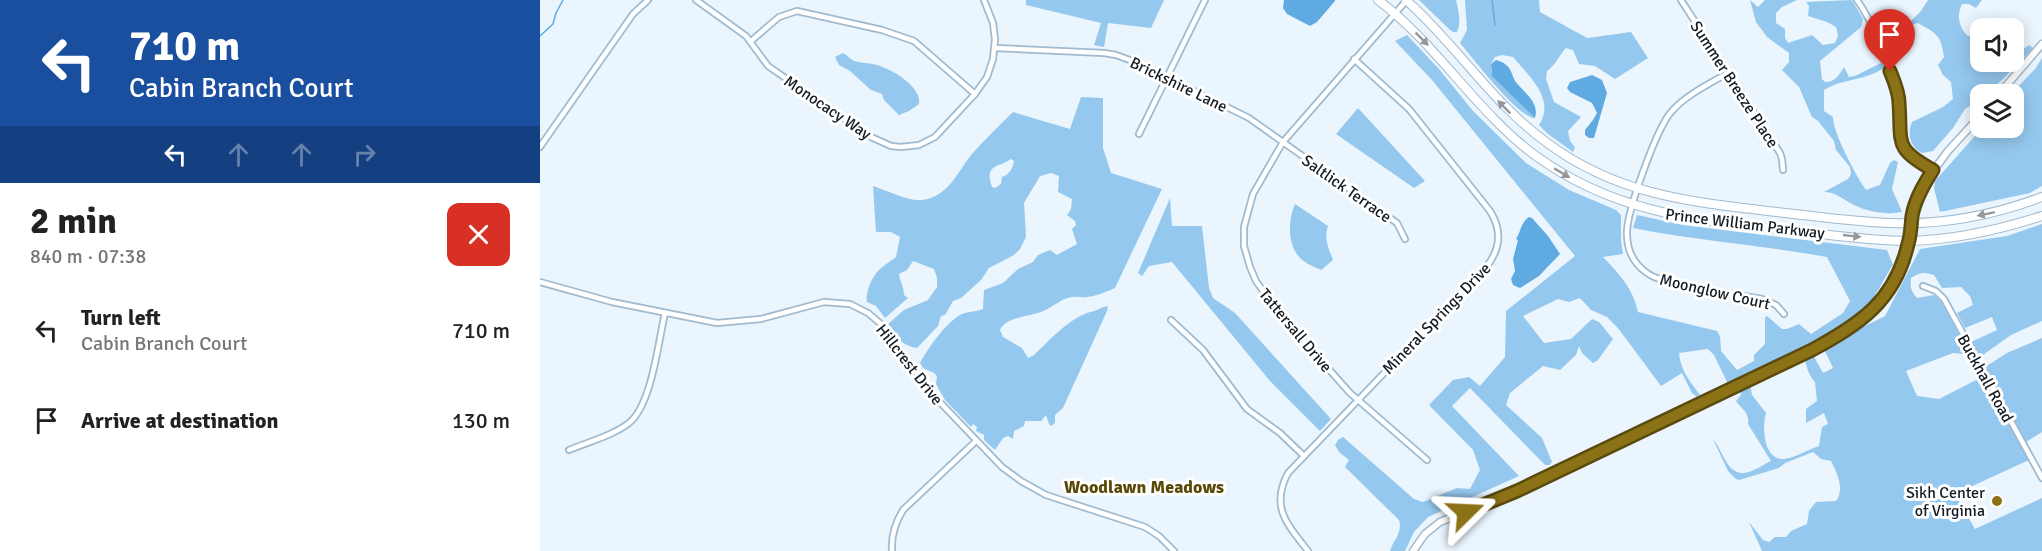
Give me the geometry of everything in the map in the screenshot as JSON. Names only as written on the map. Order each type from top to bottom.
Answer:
[{"type":"highway","name":"Prince William Parkway","points":[[1378,0],[1425,42],[1491,118],[1520,144],[1574,180],[1633,205],[1675,216],[1715,222],[1909,241],[1983,232],[2042,216]]},
{"type":"highway","name":"Prince William Parkway","points":[[1406,0],[1435,27],[1497,99],[1526,127],[1587,168],[1638,189],[1692,202],[1874,222],[1911,223],[2002,211],[2042,197]]},
{"type":"street","points":[[540,147],[633,14],[648,0]]},
{"type":"street","name":"Monocacy Way","points":[[696,0],[739,30],[751,41],[768,66],[871,137],[891,146],[911,147],[935,137],[975,94],[987,77],[995,48],[993,24],[984,0]]},
{"type":"street","points":[[1138,134],[1205,0]]},
{"type":"street","name":"Tattersall Drive","points":[[1406,0],[1283,142],[1253,194],[1244,227],[1244,246],[1250,267],[1261,290],[1278,312],[1358,400],[1427,460]]},
{"type":"street","name":"Summer Breeze Place","points":[[1681,0],[1780,153],[1783,170]]},
{"type":"street","points":[[1857,0],[1871,24],[1896,86],[1900,105],[1899,132],[1902,144],[1911,156],[1933,170]]},
{"type":"street","points":[[751,41],[783,15],[797,11],[882,30],[910,38],[975,94]]},
{"type":"street","points":[[2008,84],[2042,44]]},
{"type":"street","name":"Brickshire Lane","points":[[995,48],[1110,54],[1138,63],[1249,118],[1283,142]]},
{"type":"street","name":"Mineral Springs Drive","points":[[1308,551],[1284,517],[1279,497],[1288,473],[1487,266],[1494,256],[1499,238],[1496,221],[1490,211],[1409,109],[1354,59]]},
{"type":"street","name":"Moonglow Court","points":[[1728,73],[1683,101],[1666,117],[1656,137],[1626,229],[1629,248],[1636,263],[1648,274],[1663,281],[1762,299],[1776,305],[1784,314]]},
{"type":"street","points":[[1413,551],[1425,534],[1440,522],[1527,486],[1812,350],[1864,318],[1879,302],[1898,272],[1909,241],[1911,223],[1919,196],[1933,170],[1970,127]]},
{"type":"street","name":"Saltlick Terrace","points":[[1283,142],[1397,223],[1406,239]]},
{"type":"street","name":"Hillcrest Drive","points":[[540,282],[612,302],[728,324],[761,319],[824,302],[850,304],[868,313],[881,324],[933,396],[1002,467],[1046,495],[1145,526],[1174,551]]},
{"type":"street","name":"Buckhall Road","points":[[1923,285],[1936,291],[1944,299],[2042,478]]},
{"type":"street","points":[[569,450],[620,429],[635,417],[647,395],[665,313]]},
{"type":"street","points":[[1171,320],[1203,350],[1247,409],[1280,433],[1304,456]]},
{"type":"street","points":[[892,551],[893,532],[903,510],[976,441]]},
{"type":"shaded area","points":[[1026,0],[1164,0],[1151,28],[1108,23],[1104,47],[1094,45],[1101,23],[1026,5]]},
{"type":"shaded area","points":[[1284,0],[1335,1],[1317,22],[1310,26],[1287,14],[1283,8]]},
{"type":"shaded area","points":[[1419,0],[1456,0],[1459,12],[1457,32],[1449,29]]},
{"type":"shaded area","points":[[1465,0],[1539,0],[1540,12],[1587,38],[1631,32],[1648,58],[1615,79],[1595,66],[1579,64],[1573,50],[1566,48],[1547,71],[1546,79],[1554,102],[1581,117],[1568,131],[1570,141],[1575,147],[1573,152],[1539,125],[1544,106],[1542,97],[1533,80],[1513,57],[1502,55],[1495,57],[1491,64],[1491,72],[1535,118],[1527,115],[1507,98],[1460,43],[1467,30]]},
{"type":"shaded area","points":[[1750,0],[1758,7],[1765,0],[1797,0],[1782,7],[1776,13],[1776,23],[1785,29],[1785,38],[1788,43],[1812,35],[1823,45],[1835,43],[1838,36],[1836,27],[1808,16],[1809,6],[1806,2],[1852,0],[1863,19],[1861,27],[1820,61],[1822,79],[1829,82],[1835,79],[1844,67],[1849,77],[1883,62],[1885,67],[1871,75],[1839,83],[1824,90],[1824,111],[1833,117],[1841,143],[1866,190],[1880,185],[1890,163],[1894,160],[1898,162],[1892,189],[1902,212],[1871,211],[1829,192],[1824,192],[1848,179],[1851,174],[1850,167],[1836,150],[1834,141],[1812,117],[1799,87],[1782,70],[1789,62],[1789,53],[1767,37],[1756,22]]},
{"type":"shaded area","points":[[1928,0],[1982,0],[1976,8],[1969,4],[1962,4],[1960,8],[1959,21],[1962,29],[1970,36],[1970,72],[2010,72],[1997,84],[1970,84],[1970,106],[1965,109],[1953,128],[1933,151],[1922,153],[1911,140],[1912,122],[1943,107],[1953,99],[1951,82],[1943,75],[1938,65],[1944,57],[1939,39],[1918,23],[1906,26]]},
{"type":"shaded area","points":[[1407,35],[1439,69],[1473,111],[1526,163],[1569,190],[1616,210],[1621,215],[1623,254],[1603,257],[1625,282],[1638,312],[1717,331],[1720,336],[1721,351],[1737,370],[1754,361],[1754,355],[1765,344],[1765,318],[1767,316],[1782,329],[1799,324],[1811,334],[1843,313],[1850,301],[1827,257],[1633,228],[1637,215],[1683,225],[1887,250],[1893,265],[1873,298],[1851,319],[1800,351],[1729,386],[1714,355],[1708,349],[1679,353],[1683,370],[1700,395],[1697,397],[1692,393],[1682,373],[1661,386],[1618,328],[1607,317],[1591,310],[1580,298],[1569,302],[1558,299],[1523,316],[1544,343],[1571,339],[1592,319],[1599,322],[1613,339],[1598,360],[1593,363],[1582,353],[1579,346],[1576,355],[1560,370],[1543,366],[1510,393],[1506,405],[1542,438],[1552,462],[1545,465],[1470,388],[1452,406],[1519,476],[1428,517],[1414,532],[1405,551],[1390,551],[1399,533],[1399,520],[1345,467],[1349,460],[1339,452],[1335,445],[1338,440],[1343,437],[1414,499],[1423,502],[1457,488],[1470,489],[1480,470],[1473,450],[1429,405],[1453,380],[1469,377],[1480,386],[1505,357],[1506,311],[1575,256],[1432,80],[1395,41]]},
{"type":"shaded area","points":[[2029,45],[2033,48],[2024,57],[2024,48]]},
{"type":"shaded area","points":[[843,53],[854,61],[877,65],[898,75],[916,91],[919,104],[899,115],[884,100],[882,94],[871,90],[850,71],[839,65],[835,57]]},
{"type":"shaded area","points":[[2042,58],[2042,186],[2030,193],[1940,212],[1934,188],[1935,181],[1973,138],[2024,138],[2024,84],[2021,84]]},
{"type":"shaded area","points":[[1496,60],[1509,68],[1515,81],[1533,102],[1535,118],[1492,76],[1491,64]]},
{"type":"shaded area","points":[[1592,75],[1602,80],[1607,93],[1594,138],[1589,138],[1585,135],[1585,130],[1597,113],[1592,103],[1570,92],[1567,88],[1570,82]]},
{"type":"shaded area","points":[[1081,97],[1103,98],[1103,148],[1111,173],[1162,189],[1115,288],[1094,296],[1065,299],[1043,311],[1003,325],[1000,330],[1003,337],[1022,348],[1028,358],[1074,319],[1108,306],[1063,408],[1055,415],[1055,423],[1051,426],[1046,415],[1041,421],[1025,421],[1024,426],[1014,431],[1013,439],[1008,436],[1003,438],[995,450],[984,440],[984,435],[976,431],[977,427],[973,424],[971,427],[945,400],[936,384],[937,376],[923,368],[920,363],[952,321],[965,313],[983,309],[984,290],[1003,283],[1018,269],[1033,262],[1038,255],[1050,250],[1057,255],[1077,244],[1072,229],[1076,225],[1075,221],[1067,215],[1071,209],[1072,199],[1058,192],[1059,176],[1051,173],[1040,176],[1024,203],[1026,237],[1020,249],[1014,255],[989,268],[981,280],[961,298],[953,301],[945,315],[941,316],[938,326],[917,348],[899,340],[888,324],[904,310],[928,300],[937,287],[937,278],[934,269],[913,261],[907,270],[899,274],[904,295],[908,298],[885,318],[876,306],[867,302],[868,289],[872,280],[880,269],[896,257],[900,237],[891,232],[876,232],[873,186],[917,200],[939,194],[951,183],[976,149],[1013,112],[1070,129]],"holes":[[[1011,159],[1014,161],[1010,171],[1002,177],[1001,184],[995,188],[992,187],[991,170]]]},
{"type":"shaded area","points":[[1358,108],[1425,181],[1414,188],[1336,134]]},
{"type":"shaded area","points":[[1170,198],[1172,226],[1202,226],[1209,288],[1213,298],[1235,313],[1331,419],[1320,431],[1270,381],[1172,262],[1149,266],[1142,276],[1138,273]]},
{"type":"shaded area","points":[[1295,204],[1328,226],[1328,247],[1333,260],[1321,270],[1302,260],[1293,246],[1290,224]]},
{"type":"shaded area","points":[[1529,217],[1548,236],[1560,254],[1539,276],[1520,288],[1513,285],[1511,279],[1515,271],[1513,259],[1518,240],[1516,239]]},
{"type":"shaded area","points":[[2042,224],[2042,321],[2011,335],[1980,357],[1971,342],[1997,330],[1992,317],[1965,328],[1957,313],[1973,305],[1970,296],[1961,287],[1942,288],[1934,275],[1925,273],[1917,275],[1911,278],[1913,293],[1917,298],[1934,295],[1941,301],[1970,355],[1953,353],[1906,371],[1917,396],[1939,399],[1982,377],[2029,460],[1955,494],[1975,529],[2042,498],[2042,551],[1762,551],[1749,522],[1763,540],[1769,542],[1775,537],[1786,537],[1791,531],[1807,524],[1809,511],[1816,502],[1836,501],[1840,486],[1831,461],[1821,459],[1813,452],[1785,463],[1779,468],[1736,479],[1728,471],[1713,439],[1727,463],[1736,471],[1749,472],[1771,461],[1748,424],[1746,414],[1736,401],[1741,395],[1740,389],[1750,384],[1752,395],[1766,413],[1764,434],[1768,448],[1777,458],[1788,458],[1819,446],[1822,427],[1828,424],[1824,413],[1806,423],[1806,409],[1817,401],[1815,382],[1808,370],[1805,356],[1812,353],[1823,373],[1833,368],[1823,347],[1885,316],[1920,249],[2007,236]]},
{"type":"shaded area","points":[[2042,338],[2042,432],[2026,442],[1985,367],[2007,353]]},
{"type":"waterway","points":[[540,36],[553,24],[563,0]]},
{"type":"waterway","points":[[1492,0],[1495,25]]},
{"type":"place","name":"Sikh Center of Virginia","points":[[1997,501]]},
{"type":"district","name":"Woodlawn Meadows","points":[[1144,487]]},
{"type":"route","points":[[1466,512],[1517,491],[1812,350],[1854,326],[1872,311],[1893,281],[1904,259],[1913,211],[1925,182],[1933,170],[1911,156],[1902,144],[1899,132],[1899,95],[1890,71]]}]
